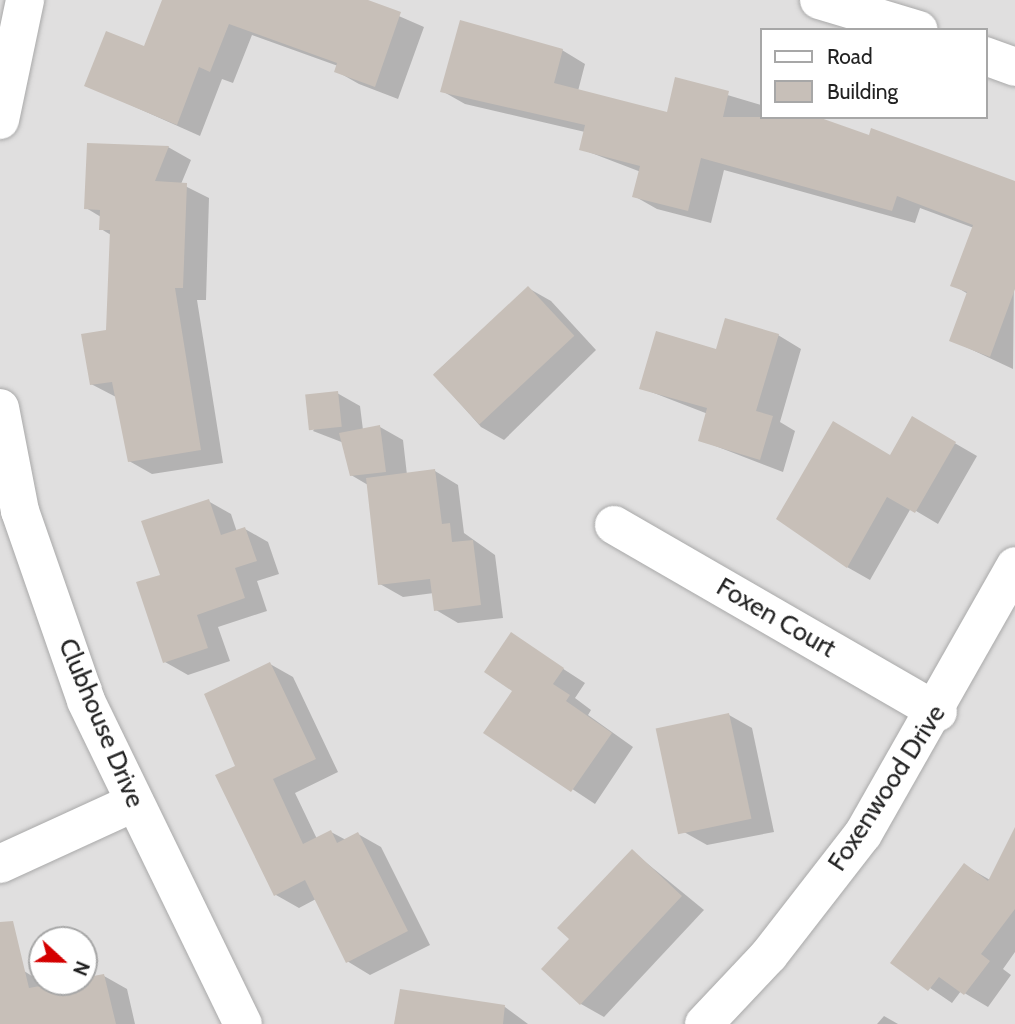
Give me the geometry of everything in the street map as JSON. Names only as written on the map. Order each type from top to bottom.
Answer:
[{"type":"street","points":[[0,120],[24,0]]},
{"type":"street","points":[[819,0],[912,28]]},
{"type":"street","points":[[987,57],[1015,67]]},
{"type":"street","name":"Clubhouse Drive","points":[[0,408],[20,510],[86,701],[133,803],[243,1024]]},
{"type":"street","name":"Foxen Court","points":[[614,525],[938,712]]},
{"type":"street","name":"Foxenwood Drive","points":[[704,1024],[769,955],[863,834],[938,712],[1015,566]]},
{"type":"street","points":[[0,864],[133,803]]},
{"type":"shaded area","points":[[0,0],[1015,0],[1015,1024],[0,1024]]},
{"type":"building","points":[[162,0],[368,0],[401,12],[375,87],[334,72],[337,63],[229,24],[210,72],[199,67],[177,125],[84,86],[106,31],[144,46]]},
{"type":"building","points":[[460,20],[563,49],[554,83],[667,112],[675,77],[729,91],[723,117],[824,119],[869,135],[871,128],[1015,181],[1015,289],[990,357],[949,341],[967,292],[950,286],[973,225],[897,196],[892,211],[701,158],[688,211],[632,197],[640,166],[579,150],[585,125],[440,92]]},
{"type":"building","points":[[87,143],[169,146],[155,181],[187,183],[183,288],[175,288],[201,450],[128,462],[112,382],[90,385],[81,334],[106,330],[110,230],[99,230],[100,210],[84,209]]},
{"type":"building","points":[[528,286],[574,336],[479,424],[433,375]]},
{"type":"building","points":[[725,318],[779,334],[756,411],[773,416],[760,460],[698,441],[707,408],[639,389],[656,331],[716,349]]},
{"type":"building","points":[[338,391],[342,427],[309,430],[305,394]]},
{"type":"building","points":[[912,416],[956,442],[915,513],[887,497],[847,568],[776,519],[833,421],[890,455]]},
{"type":"building","points":[[380,425],[386,472],[350,476],[339,433]]},
{"type":"building","points":[[435,469],[442,524],[450,523],[452,542],[473,540],[481,605],[434,611],[430,579],[378,585],[366,478]]},
{"type":"building","points":[[209,499],[221,535],[245,527],[257,561],[235,568],[245,598],[197,615],[208,648],[163,663],[136,582],[160,575],[141,521]]},
{"type":"building","points":[[511,632],[564,668],[553,684],[570,695],[566,701],[612,733],[571,792],[483,733],[512,691],[484,672]]},
{"type":"building","points":[[270,662],[316,759],[273,779],[303,844],[331,830],[337,843],[358,832],[408,931],[346,963],[305,880],[274,896],[215,775],[235,766],[204,694]]},
{"type":"building","points":[[729,713],[751,819],[678,834],[656,729]]},
{"type":"building","points":[[1015,827],[1015,909],[981,954],[990,961],[964,995],[939,977],[928,991],[890,963],[964,863],[988,881]]},
{"type":"building","points":[[632,849],[682,896],[580,1005],[541,969],[569,939],[557,928]]},
{"type":"building","points":[[13,921],[28,984],[28,996],[98,996],[98,975],[104,974],[116,1024],[0,1024],[0,922]]},
{"type":"building","points":[[400,989],[505,1005],[503,1024],[394,1024]]}]
